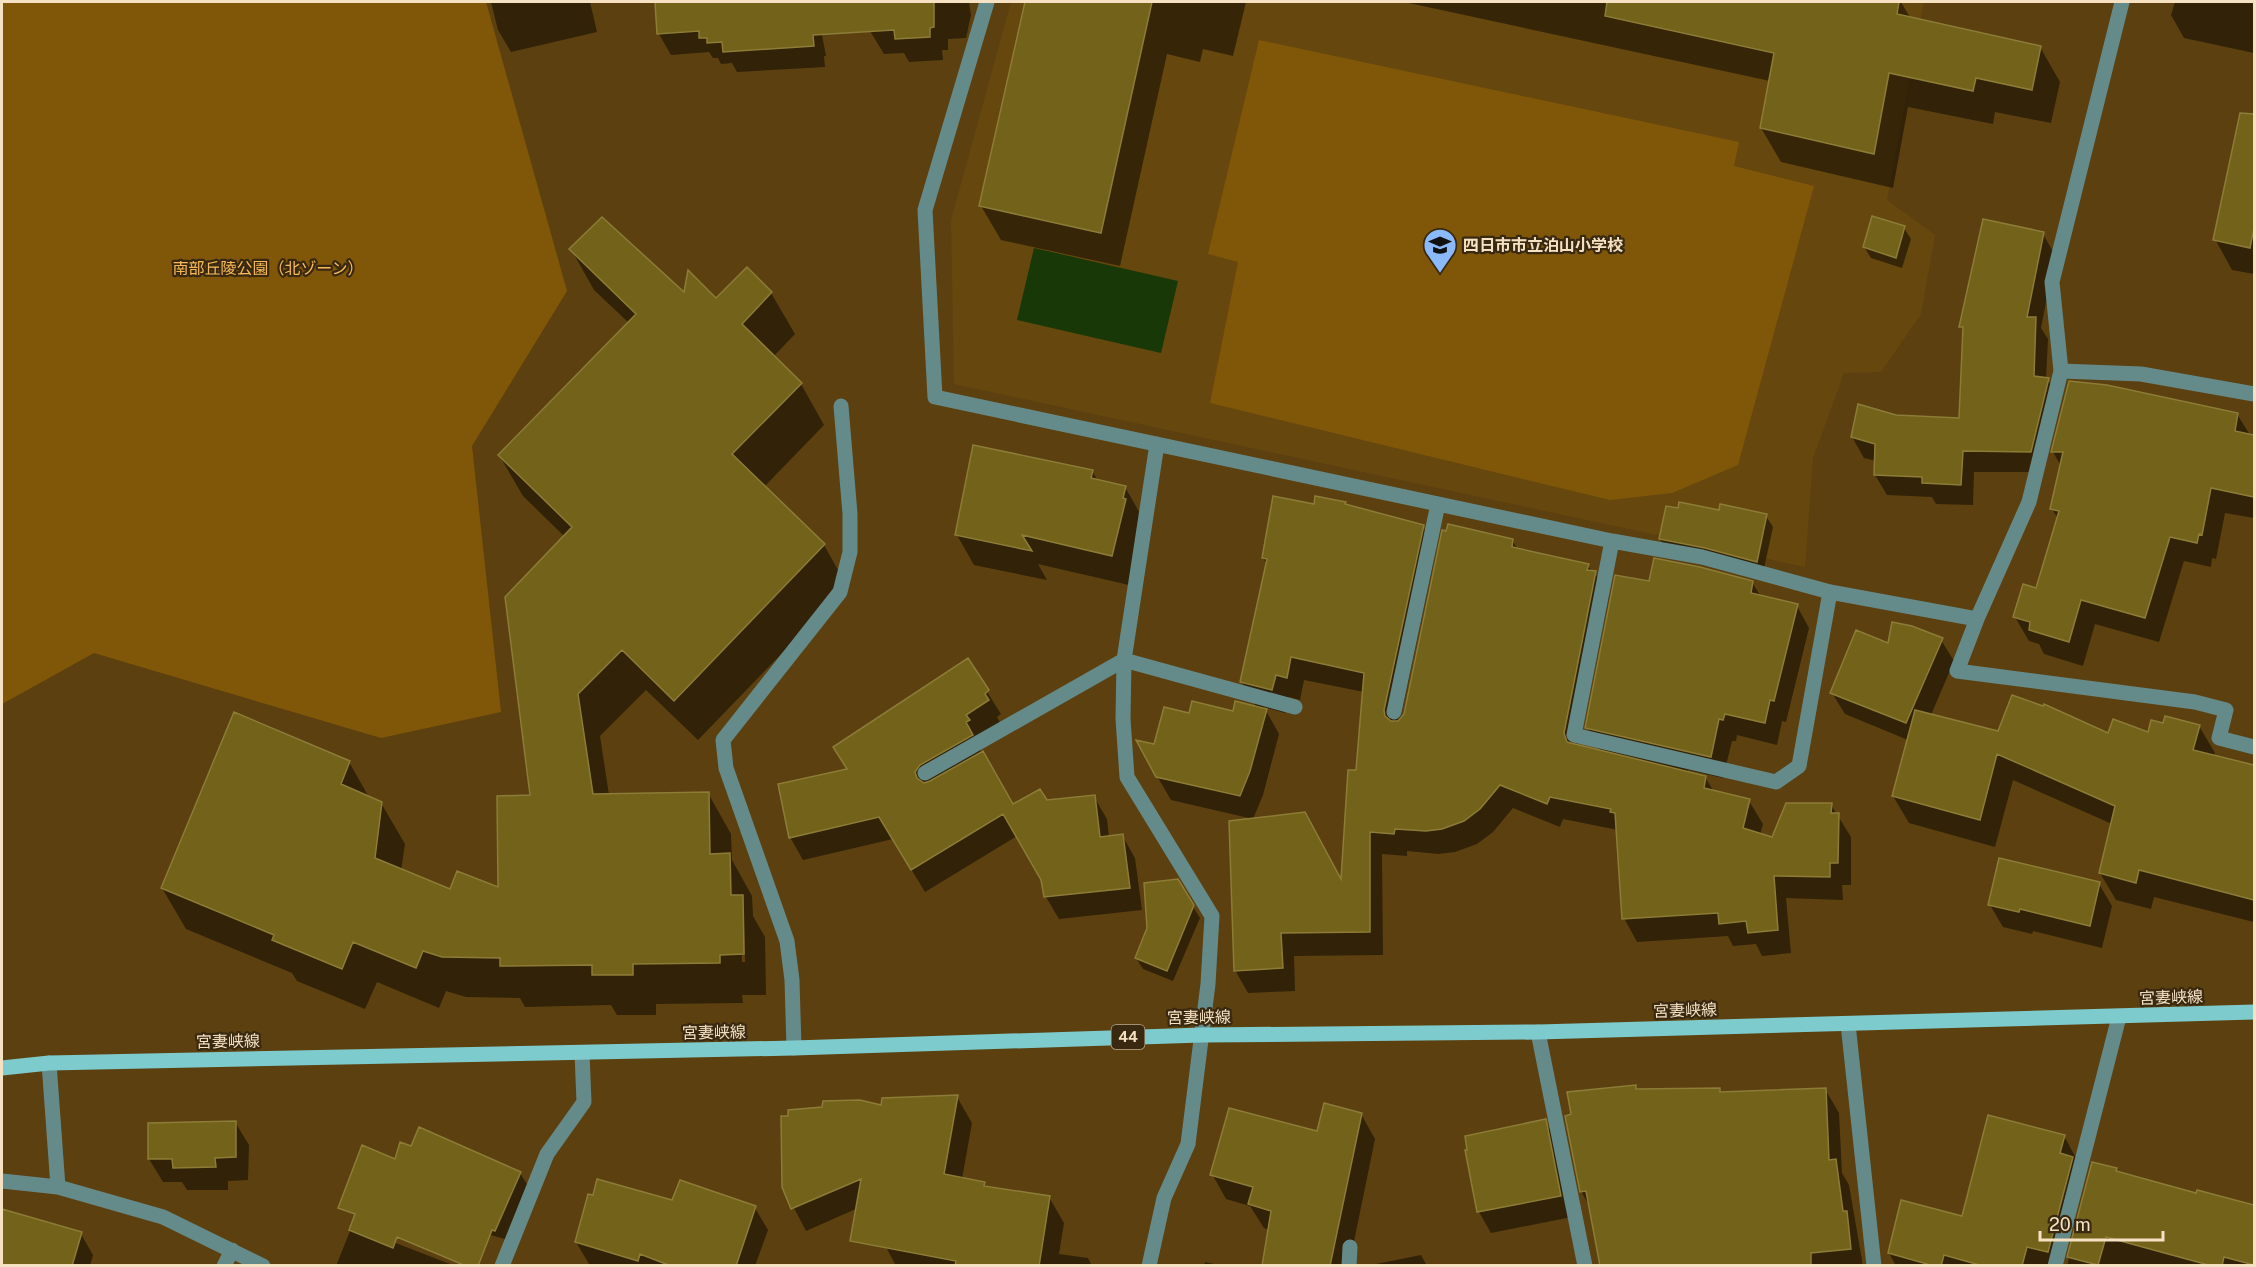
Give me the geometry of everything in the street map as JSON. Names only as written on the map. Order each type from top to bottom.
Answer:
[{"type":"main road","name":"宮妻峡線","points":[[2,1068],[49,1063],[794,1048],[1202,1035],[1538,1032],[2254,1012]]},
{"type":"street","points":[[987,2],[925,210],[935,397],[1612,541],[1702,557],[1830,592],[1977,619]]},
{"type":"street","points":[[2122,2],[2052,282],[2061,371],[2029,502],[1957,670],[2205,705],[2226,710],[2219,738],[2254,747]]},
{"type":"street","points":[[2061,371],[2141,374],[2254,394]]},
{"type":"street","points":[[794,1048],[792,980],[786,941],[726,768],[723,740],[840,592],[850,552],[850,514],[841,406]]},
{"type":"street","points":[[1149,1266],[1164,1198],[1188,1144],[1208,984],[1212,915],[1127,777],[1123,719],[1124,660],[1157,444]]},
{"type":"street","points":[[1394,712],[1438,504]]},
{"type":"street","points":[[1612,541],[1574,735],[1776,782],[1799,766],[1830,592]]},
{"type":"street","points":[[925,773],[1124,660],[1295,707]]},
{"type":"street","points":[[2055,1266],[2118,1017]]},
{"type":"street","points":[[1848,1024],[1874,1266]]},
{"type":"street","points":[[1538,1032],[1585,1266]]},
{"type":"street","points":[[502,1266],[547,1154],[584,1102],[582,1053]]},
{"type":"street","points":[[49,1063],[58,1187]]},
{"type":"street","points":[[2,1181],[58,1187],[163,1217],[263,1266]]},
{"type":"street","points":[[1349,1266],[1350,1247]]},
{"type":"street","points":[[224,1266],[232,1250]]},
{"type":"shaded area","name":"四日市市立泊山小学校","points":[[1011,2],[1924,2],[1887,200],[1935,235],[1921,314],[1881,372],[1844,373],[1813,458],[1805,567],[954,384],[951,220]]},
{"type":"shaded area","points":[[1034,248],[1178,281],[1161,353],[1017,320]]},
{"type":"green space","name":"南部丘陵公園（北ゾーン）","points":[[2,2],[486,2],[567,291],[472,446],[501,712],[381,738],[94,653],[2,704]]},
{"type":"green space","points":[[1259,40],[1739,142],[1734,166],[1814,186],[1738,465],[1672,493],[1610,500],[1210,403],[1238,262],[1208,254]]},
{"type":"building","points":[[655,2],[934,2],[934,27],[930,28],[930,37],[895,39],[894,30],[813,35],[814,46],[723,52],[722,42],[707,43],[707,38],[699,38],[699,31],[657,34]]},
{"type":"building","points":[[1025,2],[1152,2],[1101,233],[979,206]]},
{"type":"building","points":[[1607,2],[1899,2],[1897,14],[2041,46],[2032,90],[1976,78],[1973,91],[1889,73],[1874,154],[1760,128],[1774,53],[1605,16]]},
{"type":"building","points":[[2240,113],[2254,114],[2254,228],[2250,248],[2213,240]]},
{"type":"building","points":[[1872,216],[1905,226],[1896,258],[1863,247]]},
{"type":"building","points":[[602,217],[684,292],[688,270],[716,298],[747,267],[772,292],[742,324],[802,383],[732,454],[825,544],[674,701],[622,650],[578,694],[593,794],[709,792],[710,854],[730,853],[731,895],[743,895],[744,954],[720,955],[720,963],[633,964],[633,975],[592,975],[592,965],[500,966],[500,958],[442,957],[423,951],[416,968],[353,942],[342,969],[272,940],[274,935],[161,888],[234,712],[350,761],[341,784],[382,802],[375,858],[450,889],[457,871],[498,887],[497,796],[530,795],[505,597],[572,527],[498,455],[636,314],[569,249]]},
{"type":"building","points":[[1983,219],[2044,232],[2027,317],[2036,317],[2034,376],[2049,378],[2031,452],[1963,451],[1961,485],[1922,483],[1922,477],[1874,475],[1875,444],[1851,437],[1858,404],[1896,415],[1959,418],[1963,327],[1959,327]]},
{"type":"building","points":[[2069,381],[2107,385],[2238,413],[2235,431],[2254,435],[2254,497],[2211,488],[2202,535],[2199,534],[2197,543],[2170,537],[2145,618],[2081,600],[2069,642],[2029,630],[2030,622],[2013,617],[2023,584],[2036,588],[2059,511],[2050,509],[2063,452],[2051,452]]},
{"type":"building","points":[[973,445],[1093,470],[1091,478],[1126,486],[1123,498],[1126,499],[1112,556],[1022,535],[1032,551],[955,535]]},
{"type":"building","points":[[1273,496],[1314,504],[1315,496],[1346,502],[1345,504],[1424,525],[1384,710],[1385,716],[1391,721],[1398,721],[1404,714],[1442,530],[1446,531],[1448,524],[1513,539],[1512,547],[1589,564],[1587,570],[1596,571],[1564,733],[1567,742],[1706,776],[1704,788],[1750,799],[1743,828],[1772,837],[1786,803],[1832,803],[1831,813],[1839,813],[1838,863],[1830,863],[1830,877],[1774,876],[1778,930],[1748,933],[1746,921],[1719,924],[1718,913],[1622,919],[1615,813],[1610,812],[1611,809],[1550,797],[1547,804],[1500,785],[1480,809],[1464,821],[1442,829],[1426,831],[1395,829],[1394,834],[1370,832],[1370,932],[1281,933],[1283,968],[1234,971],[1229,821],[1305,812],[1341,879],[1348,770],[1356,770],[1364,673],[1291,657],[1287,678],[1276,675],[1272,690],[1240,682],[1267,559],[1262,558]]},
{"type":"building","points":[[1679,502],[1719,510],[1720,504],[1767,514],[1757,562],[1659,539],[1666,506],[1678,508]]},
{"type":"building","points":[[1654,558],[1753,581],[1751,593],[1798,604],[1774,701],[1770,700],[1765,723],[1725,714],[1723,720],[1719,719],[1711,757],[1585,728],[1615,575],[1649,581]]},
{"type":"building","points":[[1892,622],[1912,626],[1943,638],[1906,723],[1830,693],[1856,630],[1888,643]]},
{"type":"building","points":[[968,658],[989,690],[985,694],[989,700],[966,715],[970,720],[966,722],[973,735],[920,765],[915,772],[917,778],[924,783],[930,781],[983,751],[1013,804],[1040,789],[1047,800],[1095,795],[1100,837],[1123,834],[1130,888],[1044,897],[1041,880],[1003,814],[911,870],[879,817],[789,838],[778,784],[847,769],[833,747]]},
{"type":"building","points":[[2012,695],[2043,706],[2044,704],[2108,733],[2113,719],[2148,732],[2151,720],[2163,723],[2165,716],[2200,725],[2193,750],[2254,765],[2254,900],[2139,870],[2136,883],[2099,873],[2115,806],[1997,754],[1980,820],[1892,796],[1915,710],[1998,731]]},
{"type":"building","points":[[1192,701],[1233,711],[1235,701],[1267,709],[1250,771],[1240,796],[1156,777],[1136,740],[1154,744],[1164,707],[1189,713]]},
{"type":"building","points":[[1999,858],[2100,882],[2090,926],[2020,909],[2019,912],[1988,905]]},
{"type":"building","points":[[1178,879],[1194,905],[1167,971],[1135,958],[1147,928],[1144,883]]},
{"type":"building","points":[[1636,1085],[1636,1089],[1720,1088],[1720,1092],[1826,1088],[1829,1160],[1836,1159],[1843,1211],[1847,1211],[1851,1249],[1811,1253],[1811,1266],[1600,1266],[1586,1191],[1580,1192],[1565,1116],[1571,1114],[1567,1092]]},
{"type":"building","points":[[958,1095],[944,1174],[985,1182],[984,1186],[1050,1196],[1039,1266],[955,1266],[956,1261],[850,1241],[861,1179],[791,1209],[782,1187],[781,1116],[788,1116],[788,1110],[822,1107],[823,1101],[860,1100],[881,1105],[882,1098]]},
{"type":"building","points":[[1324,1103],[1362,1113],[1330,1266],[1262,1266],[1271,1211],[1248,1204],[1253,1187],[1210,1175],[1229,1108],[1317,1131]]},
{"type":"building","points":[[1988,1115],[2065,1135],[2060,1153],[2073,1157],[2048,1252],[2027,1247],[2022,1266],[1983,1266],[1944,1255],[1941,1266],[1934,1266],[1888,1253],[1901,1200],[1962,1216]]},
{"type":"building","points":[[1546,1119],[1561,1196],[1477,1212],[1465,1150],[1467,1150],[1465,1136]]},
{"type":"building","points":[[236,1121],[236,1157],[215,1158],[216,1167],[173,1168],[172,1159],[148,1159],[148,1123]]},
{"type":"building","points":[[419,1127],[521,1172],[495,1231],[492,1230],[478,1266],[466,1266],[397,1237],[393,1248],[349,1230],[355,1214],[338,1208],[362,1145],[395,1159],[400,1142],[411,1146]]},
{"type":"building","points":[[2092,1162],[2196,1193],[2197,1190],[2254,1205],[2254,1265],[2224,1257],[2222,1266],[2212,1266],[2106,1237],[2098,1265],[2067,1257]]},
{"type":"building","points":[[597,1179],[672,1200],[680,1180],[756,1206],[736,1266],[671,1266],[640,1254],[638,1261],[575,1242],[588,1194],[593,1195]]},
{"type":"building","points":[[2,1209],[82,1232],[72,1266],[2,1266]]},
{"type":"place","name":"四日市市立泊山小学校","points":[[1440,274]]}]
